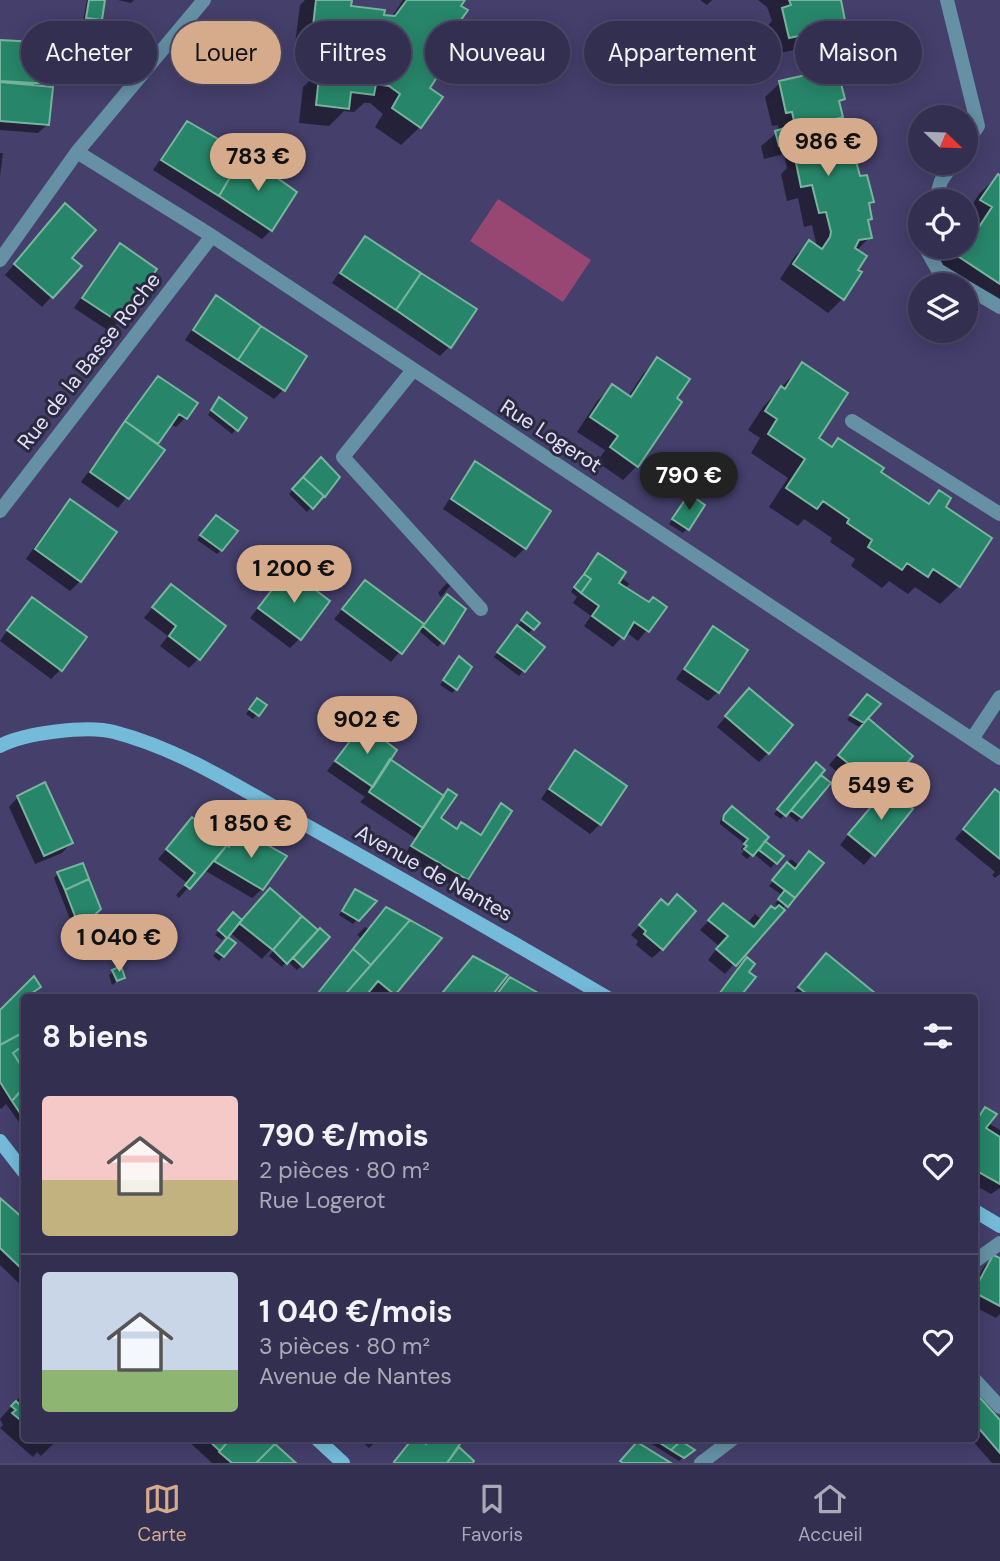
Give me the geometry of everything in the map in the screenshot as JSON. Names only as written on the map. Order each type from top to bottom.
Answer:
[{"type":"main road","name":"Avenue de Nantes","points":[[0,746],[10,740],[53,731],[110,731],[173,751],[406,879],[601,994]]},
{"type":"main road","points":[[0,1141],[21,1168]]},
{"type":"main road","points":[[978,1213],[1000,1226]]},
{"type":"main road","points":[[320,1442],[344,1463]]},
{"type":"street","points":[[0,260],[77,152],[204,0]]},
{"type":"street","points":[[947,0],[973,105]]},
{"type":"street","name":"Rue Logerot","points":[[77,152],[212,236],[1000,758]]},
{"type":"street","name":"Rue de la Basse Roche","points":[[0,511],[212,236]]},
{"type":"street","points":[[932,259],[943,273]]},
{"type":"street","points":[[978,294],[1000,307]]},
{"type":"street","points":[[413,370],[343,457],[481,609]]},
{"type":"street","points":[[852,421],[1000,514]]},
{"type":"street","points":[[972,739],[1000,697]]},
{"type":"street","points":[[978,1259],[1000,1243]]},
{"type":"street","points":[[978,1383],[1000,1407]]},
{"type":"street","points":[[701,1463],[729,1442]]},
{"type":"shaded area","points":[[498,199],[591,260],[563,302],[470,241]]},
{"type":"building","points":[[89,0],[105,0],[102,20],[86,18]]},
{"type":"building","points":[[316,0],[352,0],[351,6],[385,10],[384,15],[395,16],[407,0],[465,0],[461,6],[468,10],[460,21],[425,21],[425,84],[433,84],[430,88],[443,97],[421,128],[392,108],[400,94],[389,86],[376,84],[411,84],[411,21],[314,21]]},
{"type":"building","points":[[789,0],[841,0],[845,21],[795,21],[795,37],[789,38],[782,8],[791,5]]},
{"type":"building","points":[[0,40],[21,41],[21,82],[0,81]]},
{"type":"building","points":[[795,77],[795,84],[841,84],[845,99],[839,101],[843,117],[835,119],[838,131],[845,130],[860,176],[867,175],[874,202],[869,203],[872,219],[868,220],[872,238],[859,240],[855,248],[867,256],[858,270],[862,272],[844,300],[793,264],[809,240],[822,249],[831,232],[826,212],[819,213],[812,185],[801,187],[795,158],[801,155],[798,141],[779,146],[775,131],[795,125],[792,112],[786,113],[781,81]]},
{"type":"building","points":[[0,82],[53,87],[49,125],[0,121]]},
{"type":"building","points":[[318,84],[376,84],[374,95],[351,92],[349,109],[316,105]]},
{"type":"building","points":[[187,121],[244,154],[219,196],[161,160]]},
{"type":"building","points":[[244,154],[297,192],[272,231],[219,196]]},
{"type":"building","points":[[998,174],[1000,175],[1000,284],[962,259],[978,259],[978,228],[992,207],[980,200]]},
{"type":"building","points":[[65,203],[96,230],[72,258],[82,266],[53,298],[14,264]]},
{"type":"building","points":[[365,236],[421,273],[396,310],[340,273]]},
{"type":"building","points":[[120,243],[157,269],[120,323],[82,298]]},
{"type":"building","points":[[421,273],[477,309],[451,348],[396,310]]},
{"type":"building","points":[[216,295],[261,326],[238,360],[193,330]]},
{"type":"building","points":[[261,326],[307,356],[285,391],[238,360]]},
{"type":"building","points":[[657,357],[690,379],[677,398],[682,402],[638,467],[610,447],[618,436],[590,417],[612,384],[631,397]]},
{"type":"building","points":[[802,362],[848,393],[819,438],[832,447],[838,438],[884,468],[881,472],[929,504],[939,490],[951,498],[946,507],[992,538],[960,587],[933,569],[928,577],[907,563],[902,570],[868,547],[872,540],[847,523],[849,519],[823,501],[817,509],[786,488],[805,459],[768,434],[777,419],[765,411],[781,386],[785,389]]},
{"type":"building","points":[[158,376],[198,403],[187,419],[179,414],[158,444],[125,421]]},
{"type":"building","points":[[219,397],[247,418],[238,431],[211,410]]},
{"type":"building","points":[[125,421],[165,450],[129,499],[90,472]]},
{"type":"building","points":[[321,457],[340,477],[325,497],[303,477]]},
{"type":"building","points":[[475,461],[551,511],[526,549],[451,499]]},
{"type":"building","points":[[303,477],[324,496],[313,509],[292,489]]},
{"type":"building","points":[[689,494],[705,505],[689,530],[672,519]]},
{"type":"building","points":[[70,499],[117,532],[81,582],[35,549]]},
{"type":"building","points":[[216,515],[238,531],[222,551],[200,535]]},
{"type":"building","points":[[598,553],[626,572],[619,583],[649,602],[653,597],[667,607],[649,632],[634,622],[624,639],[592,616],[599,606],[581,593],[591,579],[584,574]]},
{"type":"building","points":[[288,569],[330,601],[301,640],[258,608]]},
{"type":"building","points":[[584,574],[591,579],[581,593],[574,587]]},
{"type":"building","points":[[365,580],[424,624],[402,654],[342,609]]},
{"type":"building","points":[[171,584],[226,626],[200,660],[169,636],[176,626],[152,607]]},
{"type":"building","points":[[447,594],[466,609],[444,644],[423,626]]},
{"type":"building","points":[[32,597],[87,637],[62,671],[7,630]]},
{"type":"building","points":[[527,612],[540,623],[534,630],[521,620]]},
{"type":"building","points":[[517,625],[545,647],[525,672],[497,652]]},
{"type":"building","points":[[713,626],[748,650],[719,693],[684,669]]},
{"type":"building","points":[[459,656],[472,667],[457,690],[443,680]]},
{"type":"building","points":[[749,688],[793,725],[769,754],[725,716]]},
{"type":"building","points":[[867,694],[881,704],[864,723],[850,715]]},
{"type":"building","points":[[257,698],[267,705],[259,716],[249,709]]},
{"type":"building","points":[[868,718],[913,756],[883,792],[838,755]]},
{"type":"building","points":[[363,724],[397,750],[373,787],[335,761]]},
{"type":"building","points":[[575,750],[627,786],[601,825],[549,789]]},
{"type":"building","points":[[390,759],[444,796],[423,828],[369,792]]},
{"type":"building","points":[[816,762],[825,770],[786,816],[777,809]]},
{"type":"building","points":[[821,775],[831,783],[802,818],[791,810]]},
{"type":"building","points":[[45,782],[73,843],[44,856],[17,796]]},
{"type":"building","points":[[887,788],[913,809],[875,856],[848,834]]},
{"type":"building","points":[[448,789],[457,795],[441,818],[457,829],[461,822],[481,835],[501,803],[512,811],[468,880],[411,846]]},
{"type":"building","points":[[995,789],[1000,793],[1000,859],[963,829]]},
{"type":"building","points":[[732,806],[769,837],[753,856],[744,849],[748,839],[723,820]]},
{"type":"building","points":[[192,817],[227,845],[190,889],[185,885],[195,873],[166,849]]},
{"type":"building","points":[[241,830],[287,856],[263,890],[214,861],[227,845],[229,847]]},
{"type":"building","points":[[765,841],[784,856],[777,864],[759,850]]},
{"type":"building","points":[[809,851],[824,863],[795,898],[772,880],[787,862],[795,869]]},
{"type":"building","points":[[83,863],[89,879],[65,890],[57,872]]},
{"type":"building","points":[[89,879],[101,909],[80,929],[65,890]]},
{"type":"building","points":[[270,888],[302,916],[273,950],[239,923]]},
{"type":"building","points":[[355,889],[377,901],[359,921],[342,911]]},
{"type":"building","points":[[785,890],[795,898],[788,907],[778,899]]},
{"type":"building","points":[[677,894],[696,911],[663,950],[644,934],[646,931],[639,925],[661,899],[668,905]]},
{"type":"building","points":[[723,903],[754,927],[771,906],[775,909],[779,905],[785,910],[736,966],[716,949],[728,936],[708,920]]},
{"type":"building","points":[[386,907],[410,920],[371,965],[353,949]]},
{"type":"building","points":[[233,912],[242,920],[228,937],[236,943],[224,957],[216,951],[227,938],[218,930]]},
{"type":"building","points":[[302,916],[318,930],[287,964],[273,950]]},
{"type":"building","points":[[410,920],[442,938],[396,994],[378,981],[367,994],[345,994]]},
{"type":"building","points":[[320,928],[330,937],[303,967],[293,958]]},
{"type":"building","points":[[353,949],[371,965],[346,994],[318,993]]},
{"type":"building","points":[[826,953],[876,994],[807,994],[798,987]]},
{"type":"building","points":[[473,956],[508,975],[493,994],[441,994]]},
{"type":"building","points":[[747,957],[755,964],[749,972],[756,977],[742,994],[719,994]]},
{"type":"building","points":[[121,966],[125,978],[117,981],[112,970]]},
{"type":"building","points":[[34,976],[41,987],[33,994],[21,994],[21,1034],[0,1045],[0,1010]]},
{"type":"building","points":[[510,977],[540,994],[497,994]]},
{"type":"building","points":[[21,1034],[21,1047],[13,1053],[21,1065],[21,1090],[12,1101],[0,1082],[0,1045]]},
{"type":"building","points":[[21,1047],[21,1065],[13,1053]]},
{"type":"building","points":[[21,1090],[21,1114],[12,1101]]},
{"type":"building","points":[[985,1107],[997,1114],[986,1128],[1000,1137],[1000,1184],[978,1172],[978,1113],[980,1115]]},
{"type":"building","points":[[0,1198],[21,1216],[21,1268],[0,1248]]},
{"type":"building","points":[[993,1255],[1000,1258],[1000,1306],[978,1295],[978,1283]]},
{"type":"building","points":[[978,1395],[1000,1420],[1000,1453],[978,1427]]},
{"type":"building","points":[[16,1401],[20,1405],[21,1420],[12,1413],[16,1410],[11,1406]]},
{"type":"building","points":[[210,1442],[228,1442],[220,1451]]},
{"type":"building","points":[[228,1442],[275,1444],[256,1463],[232,1463],[219,1452]]},
{"type":"building","points":[[410,1442],[461,1442],[447,1463],[394,1462]]},
{"type":"building","points":[[637,1442],[671,1463],[620,1461]]},
{"type":"building","points":[[658,1442],[680,1442],[671,1450]]},
{"type":"building","points":[[683,1442],[695,1450],[684,1458],[671,1450]]},
{"type":"building","points":[[275,1444],[296,1463],[256,1463]]},
{"type":"building","points":[[459,1447],[474,1461],[473,1463],[447,1463]]}]
